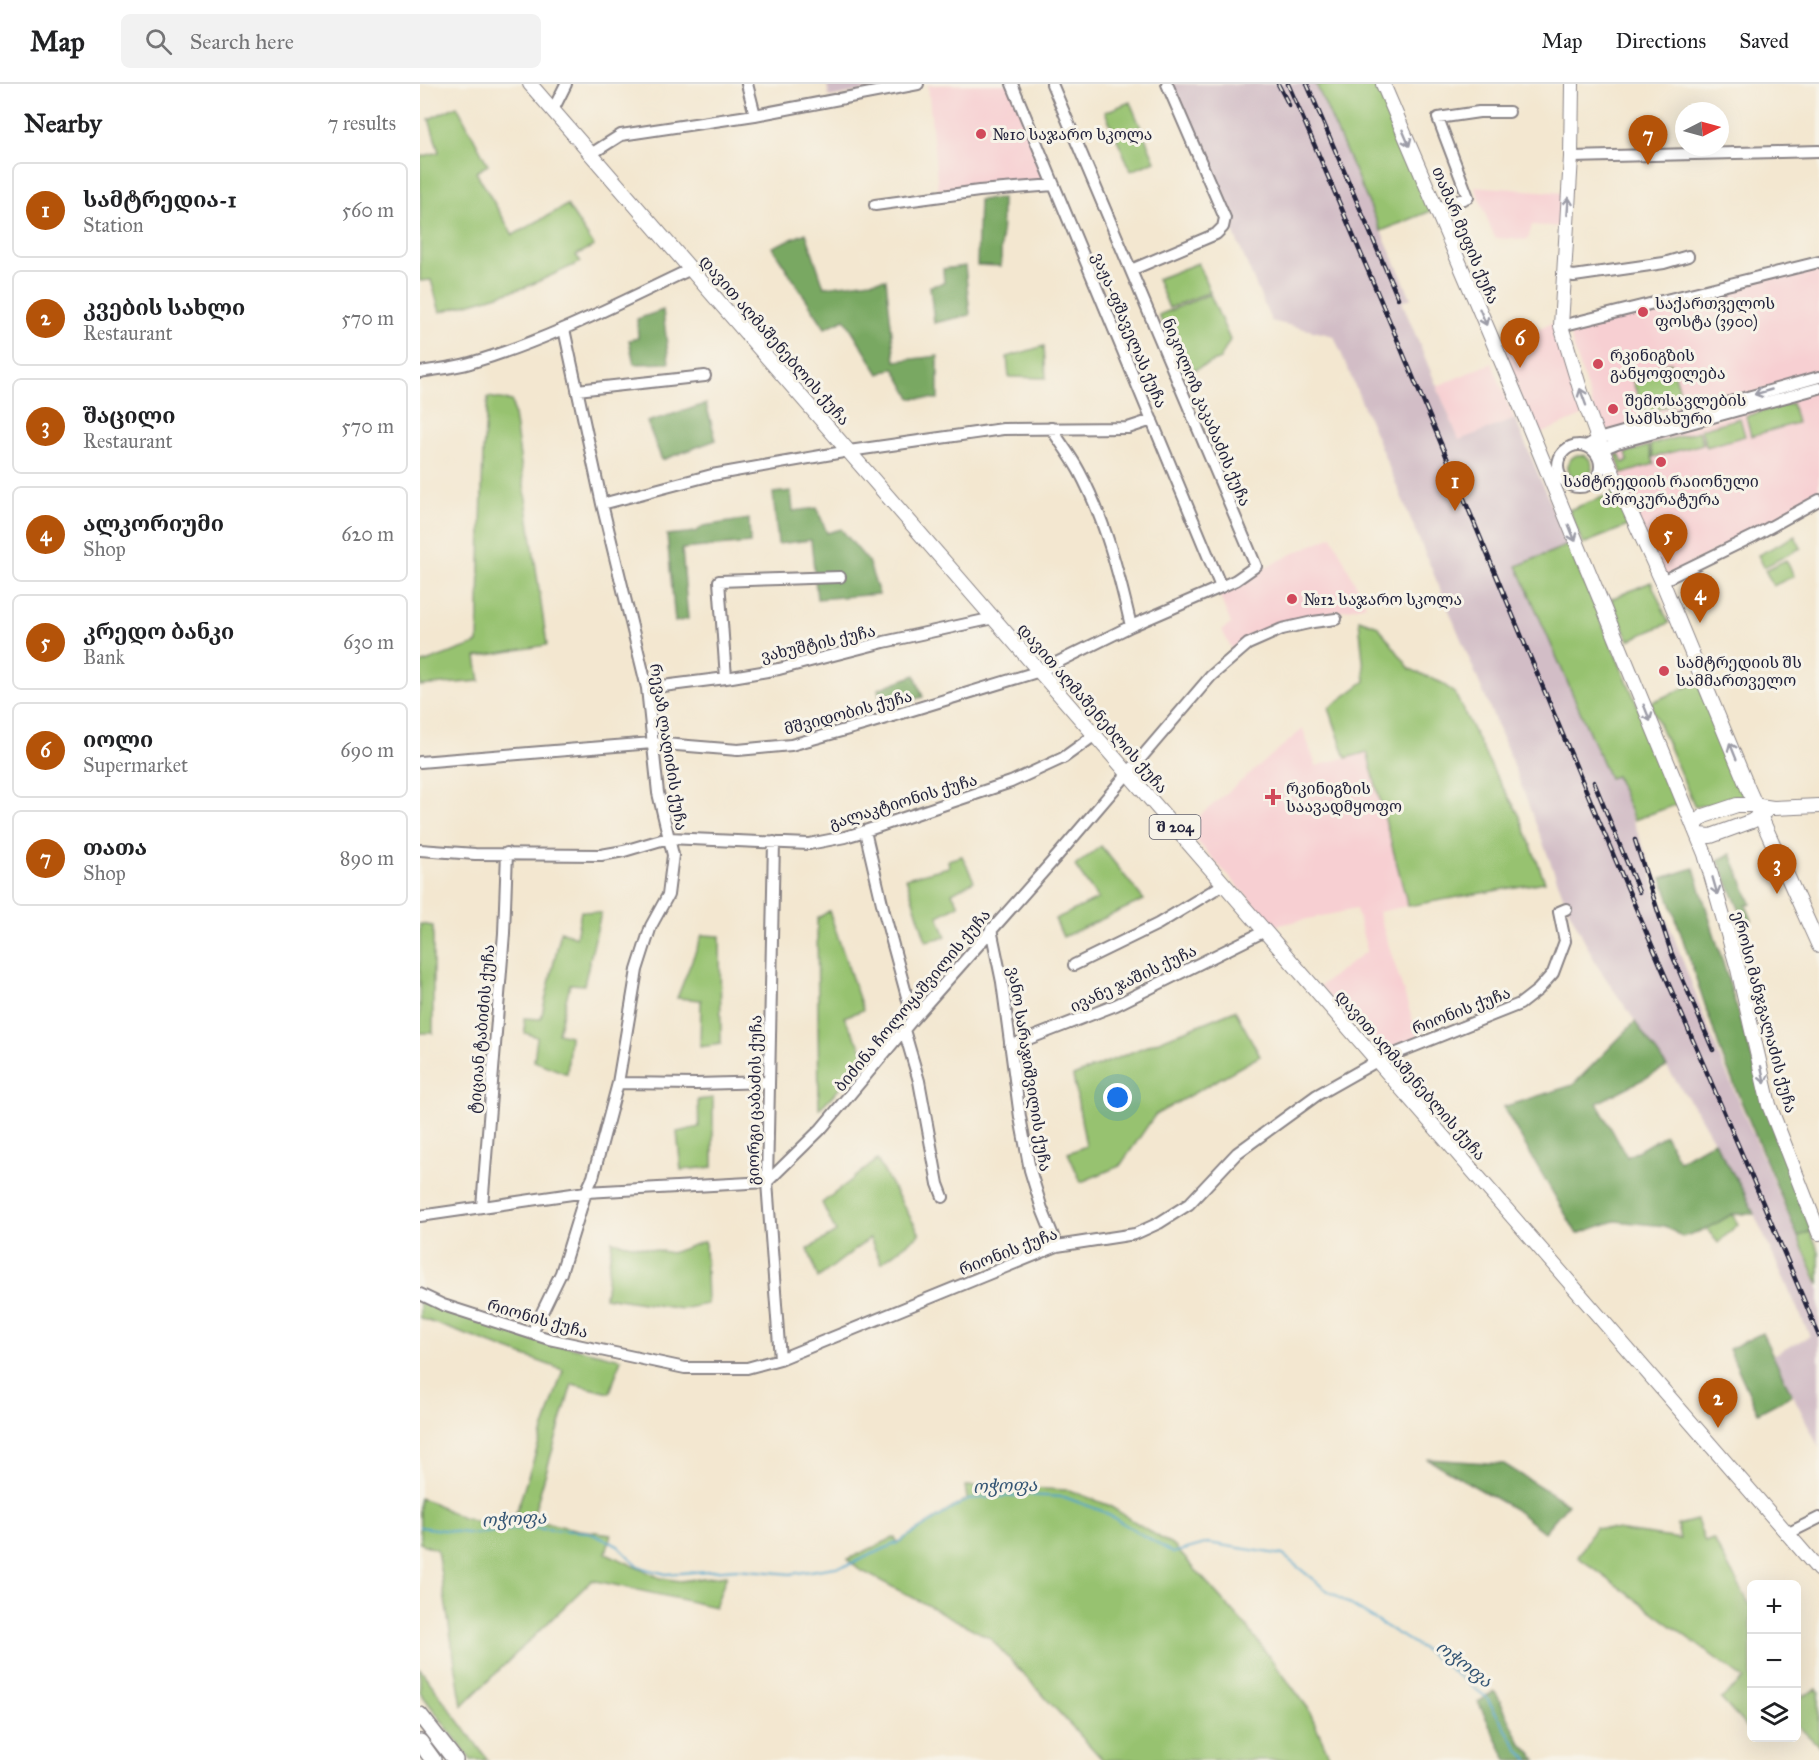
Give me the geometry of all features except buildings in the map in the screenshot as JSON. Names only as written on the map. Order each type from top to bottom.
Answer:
[{"type":"highway","points":[[420,1715],[455,1760]]},
{"type":"highway","points":[[420,1742],[433,1760]]},
{"type":"main road","name":"დავით აღმაშენებლის ქუჩა","points":[[531,84],[1819,1570]]},
{"type":"main road","name":"თამარ მეფის ქუჩა","points":[[1383,84],[1437,208],[1696,831]]},
{"type":"main road","points":[[1572,84],[1571,157],[1561,326],[1597,451],[1662,581],[1749,792],[1819,946]]},
{"type":"main road","points":[[1749,792],[1763,804],[1775,808],[1819,806]]},
{"type":"main road","points":[[1759,815],[1752,821],[1711,836],[1700,836],[1696,831],[1696,824],[1704,816],[1737,805],[1765,816],[1775,808]]},
{"type":"main road","name":"ეროსი მანჯგალაძის ქუჩა","points":[[1696,831],[1705,854],[1738,969],[1769,1105],[1819,1233]]},
{"type":"street","points":[[553,110],[566,84]]},
{"type":"street","points":[[747,84],[755,115]]},
{"type":"street","points":[[591,154],[621,135],[755,115],[918,84]]},
{"type":"street","name":"ვაჟა-ფშაველას ქუჩა","points":[[1012,84],[1221,587]]},
{"type":"street","name":"ნიკოლოზ კაკაბაძის ქუჩა","points":[[1052,84],[1256,566]]},
{"type":"street","points":[[1131,270],[1216,234],[1223,227],[1224,218],[1167,84]]},
{"type":"street","points":[[1437,208],[1468,197],[1438,118],[1479,112],[1509,112]]},
{"type":"street","points":[[1571,157],[1819,151]]},
{"type":"street","points":[[874,205],[1054,184]]},
{"type":"street","points":[[1563,274],[1574,276],[1664,263],[1688,256]]},
{"type":"street","points":[[1561,326],[1819,261]]},
{"type":"street","points":[[420,372],[468,364],[564,330],[691,269]]},
{"type":"street","name":"რევაზ ლაღიძის ქუჩა","points":[[532,1333],[561,1273],[586,1192],[593,1177],[618,1083],[637,970],[651,926],[668,895],[673,855],[658,792],[647,688],[602,504],[564,330]]},
{"type":"street","points":[[577,390],[705,376]]},
{"type":"street","points":[[1597,451],[1598,476],[1591,484],[1581,488],[1550,479],[1562,453],[1570,447],[1597,451],[1819,377]]},
{"type":"street","points":[[1597,451],[1617,443],[1819,388]]},
{"type":"street","points":[[602,504],[712,474],[849,451],[1003,429],[1128,428],[1152,420]]},
{"type":"street","points":[[1051,428],[1079,471],[1101,521],[1121,581],[1131,626]]},
{"type":"street","points":[[1558,462],[1557,468],[1562,479],[1570,486]]},
{"type":"street","points":[[1662,581],[1754,536],[1819,500]]},
{"type":"street","name":"მშვიდობის ქუჩა","points":[[420,762],[652,743],[738,750],[791,745],[1040,671],[1131,626],[1221,587],[1256,566]]},
{"type":"street","points":[[726,678],[719,580],[840,577]]},
{"type":"street","name":"ვახუშტის ქუჩა","points":[[647,688],[779,669],[884,642],[994,618]]},
{"type":"street","name":"ბიძინა ჩოლოყაშვილის ქუჩა","points":[[767,1182],[821,1129],[913,1019],[1058,855],[1211,676],[1248,644],[1282,629],[1313,621],[1336,619]]},
{"type":"street","name":"გალაკტიონის ქუჩა","points":[[420,850],[475,854],[601,855],[668,838],[809,844],[865,831],[1011,782],[1064,758],[1095,735]]},
{"type":"street","points":[[865,831],[913,1019]]},
{"type":"street","name":"გიორგი ცაბაძის ქუჩა","points":[[774,842],[767,1182],[780,1359]]},
{"type":"street","name":"ტიციან ტაბიძის ქუჩა","points":[[482,1207],[504,933],[507,853]]},
{"type":"street","points":[[1074,965],[1158,924],[1224,885]]},
{"type":"street","name":"რიონის ქუჩა","points":[[420,1294],[453,1309],[582,1347],[685,1368],[747,1368],[780,1359],[1057,1246],[1135,1234],[1159,1223],[1189,1204],[1237,1153],[1317,1095],[1377,1061],[1520,1004],[1538,990],[1553,973],[1565,941],[1559,912],[1566,909]]},
{"type":"street","name":"ვანო სარაჯიშვილის ქუჩა","points":[[991,929],[1002,982],[1030,1170],[1041,1209],[1057,1246]]},
{"type":"street","name":"ივანე ჯაშის ქუჩა","points":[[1010,1046],[1116,1005],[1265,931]]},
{"type":"street","points":[[904,1030],[919,1081],[938,1184],[943,1197]]},
{"type":"street","points":[[618,1083],[769,1082]]},
{"type":"street","points":[[420,1216],[586,1192],[767,1182]]},
{"type":"street","points":[[1787,1534],[1819,1518]]},
{"type":"shaded area","points":[[827,84],[900,84],[829,97]]},
{"type":"shaded area","name":"№10 საჯარო სკოლა","points":[[1011,84],[1050,183],[938,190],[928,85]]},
{"type":"shaded area","points":[[1171,84],[1316,84],[1411,298],[1402,302],[1459,440],[1515,419],[1568,545],[1517,566],[1609,778],[1615,775],[1651,867],[1652,880],[1720,1058],[1819,1288],[1819,1447],[1773,1355],[1810,1336],[1744,1192],[1696,1110],[1598,967],[1568,908],[1507,749],[1334,336],[1271,321]]},
{"type":"shaded area","points":[[1474,186],[1564,193],[1562,227],[1532,225],[1528,240],[1495,238]]},
{"type":"shaded area","points":[[1819,264],[1819,374],[1602,435],[1569,333],[1573,328]]},
{"type":"shaded area","points":[[1552,323],[1582,416],[1537,435],[1498,345]]},
{"type":"shaded area","points":[[1492,363],[1514,419],[1459,441],[1437,386]]},
{"type":"shaded area","points":[[1819,389],[1819,496],[1663,578],[1607,451]]},
{"type":"shaded area","name":"№12 საჯარო სკოლა","points":[[1332,536],[1366,605],[1273,626],[1232,650],[1222,630],[1231,624],[1218,592]]},
{"type":"shaded area","points":[[1303,729],[1316,766],[1367,751],[1408,906],[1378,912],[1418,1037],[1380,1054],[1320,986],[1367,951],[1356,909],[1274,926],[1185,828]]},
{"type":"green space","points":[[1316,84],[1378,84],[1431,211],[1381,231]]},
{"type":"green space","points":[[1130,102],[1155,161],[1131,171],[1105,112]]},
{"type":"green space","points":[[457,106],[488,165],[476,172],[513,235],[567,205],[594,246],[576,255],[581,262],[526,287],[440,312],[431,280],[420,281],[420,157],[439,152],[429,119]]},
{"type":"green space","points":[[1002,198],[1001,266],[977,265],[979,200]]},
{"type":"green space","points":[[806,233],[824,287],[886,279],[895,361],[938,356],[938,399],[911,398],[894,368],[879,374],[845,319],[825,328],[772,247]]},
{"type":"green space","points":[[1198,263],[1210,292],[1169,308],[1157,279]]},
{"type":"green space","points":[[965,266],[970,315],[934,323],[930,286],[944,283],[943,269]]},
{"type":"green space","points":[[1210,294],[1230,340],[1220,359],[1184,374],[1159,315]]},
{"type":"green space","points":[[663,310],[669,363],[634,364],[629,340],[638,338],[637,319]]},
{"type":"green space","points":[[1044,346],[1046,378],[1009,377],[1007,357]]},
{"type":"green space","points":[[1671,362],[1683,401],[1644,414],[1631,376],[1652,368],[1655,374],[1653,368]]},
{"type":"green space","points":[[488,397],[512,401],[547,645],[476,657],[480,681],[420,686],[420,664],[478,643],[483,451]]},
{"type":"green space","points":[[1792,403],[1797,423],[1751,436],[1746,416]]},
{"type":"green space","points":[[706,404],[716,440],[662,460],[647,422]]},
{"type":"green space","points":[[1740,418],[1745,436],[1706,447],[1701,429]]},
{"type":"green space","points":[[1699,431],[1703,444],[1653,457],[1650,445]]},
{"type":"green space","points":[[1648,446],[1654,464],[1622,474],[1616,455],[1619,454],[1623,463],[1628,461],[1626,453]]},
{"type":"green space","points":[[1580,455],[1588,459],[1592,467],[1588,475],[1580,479],[1572,475],[1568,467],[1572,459]]},
{"type":"green space","points":[[791,491],[793,511],[817,508],[827,533],[841,529],[868,561],[879,594],[817,599],[811,540],[778,544],[773,493]]},
{"type":"green space","points":[[1616,492],[1630,525],[1583,544],[1569,510]]},
{"type":"green space","points":[[749,519],[750,543],[682,549],[688,619],[675,622],[667,535],[696,532],[703,526]]},
{"type":"green space","points":[[1795,536],[1801,548],[1764,567],[1758,555]]},
{"type":"green space","points":[[1568,545],[1680,803],[1634,820],[1616,776],[1609,778],[1517,566]]},
{"type":"green space","points":[[1786,560],[1794,576],[1773,586],[1765,570]]},
{"type":"green space","points":[[1651,582],[1669,623],[1629,640],[1611,599]]},
{"type":"green space","points":[[1359,619],[1378,626],[1410,669],[1442,683],[1455,694],[1496,776],[1519,814],[1545,882],[1408,906],[1367,752],[1346,758],[1329,708],[1365,681]]},
{"type":"green space","points":[[915,675],[923,697],[882,707],[878,689]]},
{"type":"green space","points":[[1698,682],[1745,797],[1695,807],[1650,703]]},
{"type":"green space","points":[[1101,846],[1144,900],[1063,937],[1055,919],[1098,899],[1075,866]]},
{"type":"green space","points":[[1731,854],[1751,903],[1746,905],[1752,920],[1745,923],[1718,860]]},
{"type":"green space","points":[[962,856],[974,881],[952,893],[959,905],[938,916],[946,937],[926,941],[906,878],[949,867],[948,860]]},
{"type":"green space","points":[[1694,868],[1760,1084],[1813,1230],[1798,1237],[1723,1058],[1662,878]]},
{"type":"green space","points":[[581,911],[601,913],[584,985],[570,984],[558,1033],[570,1036],[567,1074],[534,1061],[537,1037],[525,1033],[524,1018],[541,1019],[561,931],[576,937]]},
{"type":"green space","points":[[829,911],[863,1010],[844,1017],[868,1060],[819,1109],[817,919]]},
{"type":"green space","points":[[420,924],[433,926],[433,1033],[420,1033]]},
{"type":"green space","points":[[702,935],[720,936],[721,1044],[700,1047],[701,1000],[677,998]]},
{"type":"green space","points":[[1235,1010],[1260,1056],[1155,1115],[1120,1166],[1081,1182],[1068,1153],[1086,1146],[1073,1076]]},
{"type":"green space","points":[[1635,1022],[1667,1067],[1597,1103],[1627,1157],[1665,1135],[1679,1161],[1714,1141],[1744,1192],[1754,1214],[1732,1214],[1707,1229],[1682,1237],[1665,1226],[1615,1221],[1577,1234],[1503,1107],[1573,1085]]},
{"type":"green space","points":[[713,1098],[713,1167],[681,1170],[677,1132],[699,1127],[698,1100]]},
{"type":"green space","points":[[877,1160],[920,1234],[881,1263],[870,1238],[818,1278],[808,1249],[836,1232],[822,1203]]},
{"type":"green space","points":[[1732,1214],[1738,1224],[1718,1243],[1707,1229]]},
{"type":"green space","points":[[1810,1231],[1819,1252],[1819,1285],[1798,1237]]},
{"type":"green space","points":[[612,1241],[671,1253],[705,1241],[707,1304],[682,1309],[605,1297]]},
{"type":"green space","points":[[420,1301],[514,1333],[621,1359],[610,1393],[572,1384],[532,1520],[611,1534],[606,1553],[660,1578],[680,1581],[727,1575],[715,1607],[592,1580],[462,1706],[437,1550],[420,1543],[420,1498],[460,1517],[500,1529],[514,1519],[563,1370],[420,1318]]},
{"type":"green space","points":[[1762,1333],[1792,1395],[1758,1413],[1729,1349]]},
{"type":"green space","points":[[1427,1459],[1504,1464],[1568,1504],[1544,1532],[1514,1509]]},
{"type":"green space","points":[[965,1486],[1069,1490],[1108,1505],[1175,1547],[1247,1627],[1308,1708],[1331,1760],[1103,1760],[990,1638],[858,1569],[848,1559],[895,1537],[897,1543],[967,1499]]},
{"type":"green space","points":[[1697,1520],[1705,1542],[1713,1539],[1747,1600],[1747,1728],[1721,1699],[1744,1679],[1578,1557],[1595,1527],[1680,1539],[1677,1525]]},
{"type":"green space","points":[[420,1669],[488,1760],[471,1760],[420,1692]]},
{"type":"green space","points":[[1817,1689],[1819,1693],[1819,1746],[1801,1729],[1801,1695],[1802,1697]]},
{"type":"green space","points":[[1495,1691],[1521,1743],[1537,1760],[1508,1760],[1506,1758],[1478,1702]]},
{"type":"waterway","name":"ოჭოფა","points":[[420,1527],[474,1534],[528,1528],[588,1532],[618,1546],[639,1567],[666,1574],[737,1569],[791,1574],[848,1565],[897,1543],[968,1499],[1025,1495],[1064,1497],[1102,1511],[1173,1553],[1208,1543],[1283,1555],[1325,1589],[1426,1651],[1486,1697],[1518,1749],[1528,1760]]},
{"type":"railway","points":[[1278,84],[1289,105]]},
{"type":"railway","points":[[1288,84],[1819,1336]]},
{"type":"railway","points":[[1307,84],[1398,298]]},
{"type":"railway","points":[[1594,782],[1639,892]]},
{"type":"railway","points":[[1635,840],[1671,952],[1713,1050]]},
{"type":"place","name":"№10 საჯარო სკოლა","points":[[981,134]]},
{"type":"place","name":"თათა","points":[[1648,165]]},
{"type":"place","name":"საქართველოს ფოსტა (3900)","points":[[1643,312]]},
{"type":"place","name":"რკინიგზის განყოფილება","points":[[1598,364]]},
{"type":"place","name":"იოლი","points":[[1520,368]]},
{"type":"place","name":"შემოსავლების სამსახური","points":[[1613,409]]},
{"type":"place","name":"სამტრედიის რაიონული პროკურატურა","points":[[1661,462]]},
{"type":"place","name":"სამტრედია-1","points":[[1455,511]]},
{"type":"place","name":"კრედო ბანკი","points":[[1668,564]]},
{"type":"place","name":"№12 საჯარო სკოლა","points":[[1292,599]]},
{"type":"place","name":"ალკორიუმი","points":[[1700,623]]},
{"type":"place","name":"სამტრედიის შს სამმართველო","points":[[1664,671]]},
{"type":"place","name":"რკინიგზის საავადმყოფო","points":[[1273,797]]},
{"type":"place","name":"შაცილი","points":[[1777,894]]},
{"type":"place","name":"კვების სახლი","points":[[1718,1428]]}]
